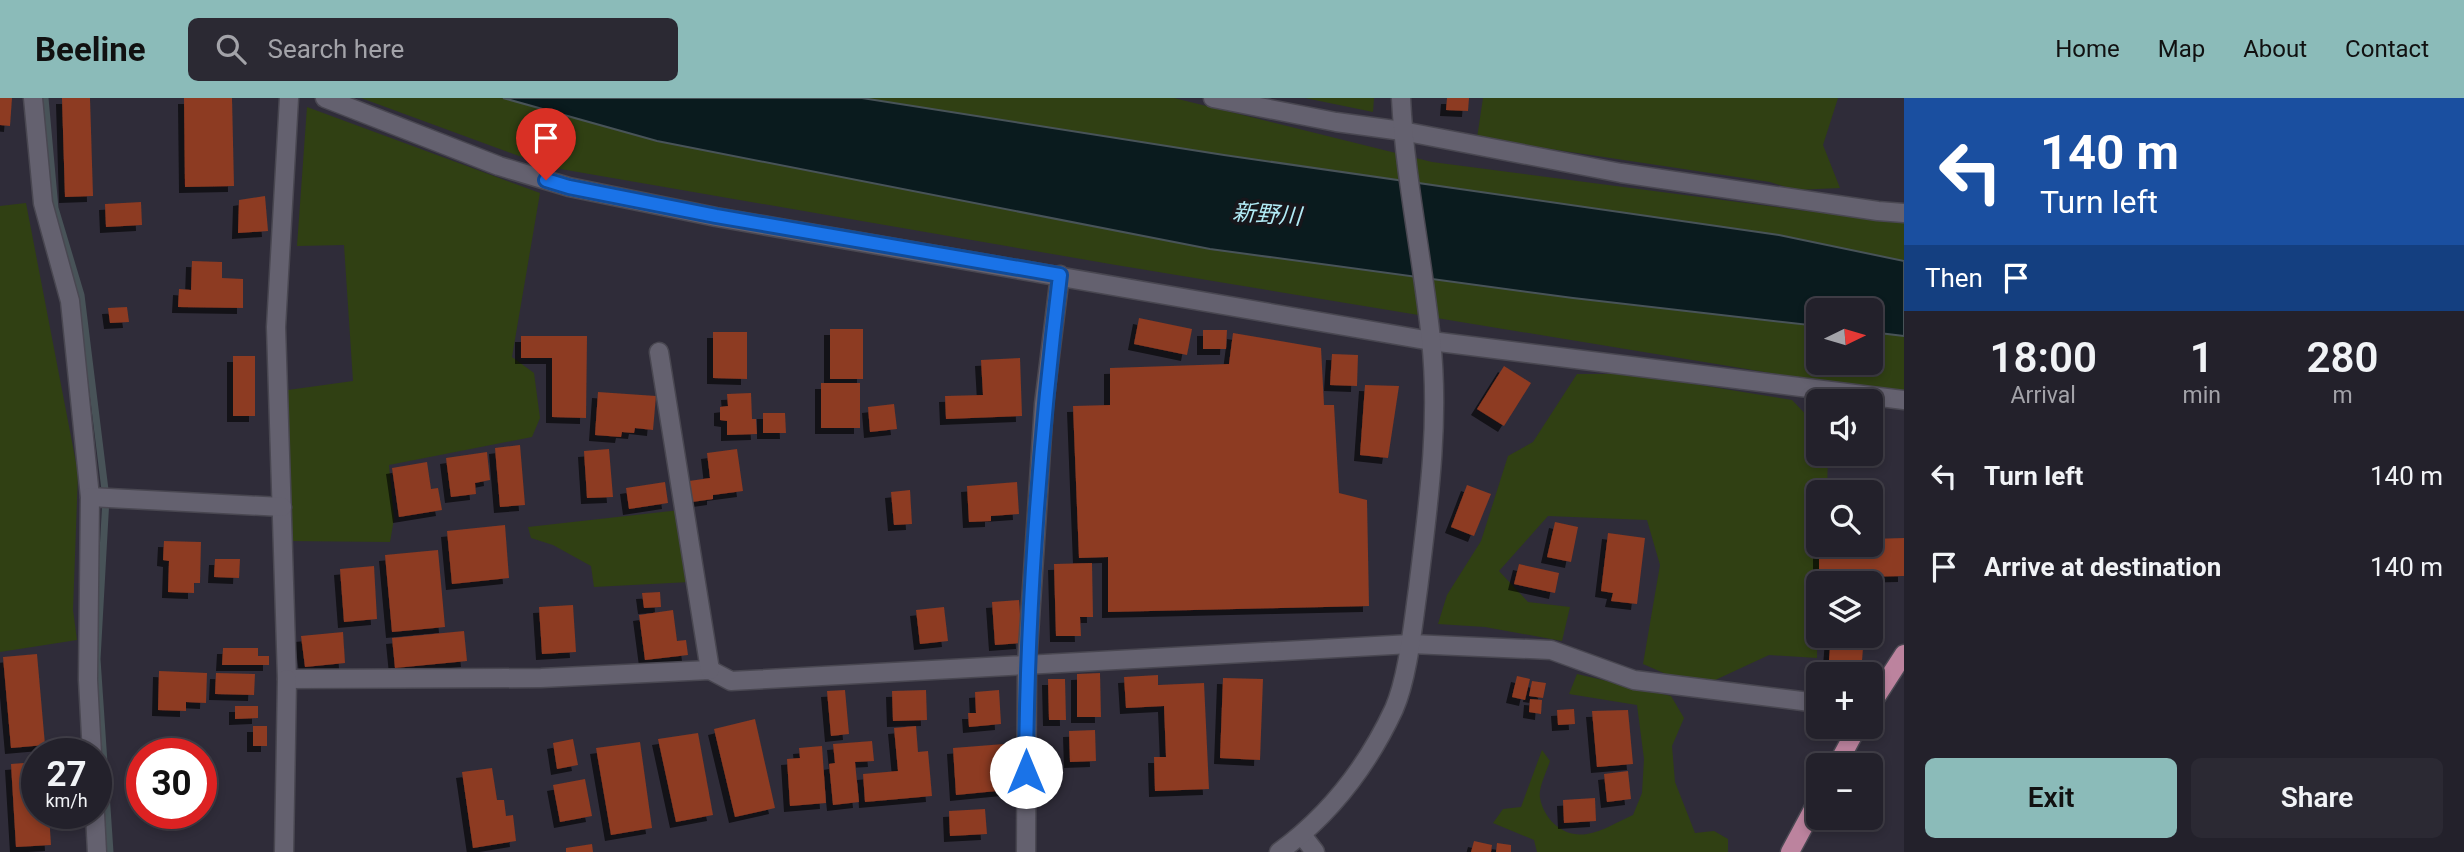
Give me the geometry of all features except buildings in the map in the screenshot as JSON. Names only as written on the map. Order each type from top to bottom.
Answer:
[{"type":"main road","points":[[1883,685],[1904,654]]},
{"type":"main road","points":[[1790,852],[1806,822]]},
{"type":"street","points":[[33,98],[43,204],[70,301],[90,497],[88,680],[91,738]]},
{"type":"street","points":[[284,852],[287,679],[276,327],[289,98]]},
{"type":"street","points":[[325,98],[499,166],[569,187],[729,219],[1431,341],[1904,400]]},
{"type":"street","points":[[1213,98],[1621,173],[1878,211],[1904,212]]},
{"type":"street","points":[[1279,852],[1302,835],[1337,802],[1374,746],[1395,706],[1411,644],[1428,511],[1435,408],[1429,322],[1402,131],[1401,98]]},
{"type":"street","points":[[1026,852],[1027,665],[1044,404],[1060,275]]},
{"type":"street","points":[[659,352],[710,670]]},
{"type":"street","points":[[90,497],[282,507]]},
{"type":"street","points":[[287,679],[541,678],[710,670],[731,681],[1411,644],[1551,650],[1634,680],[1806,702]]},
{"type":"street","points":[[96,829],[97,852]]},
{"type":"street","points":[[1302,835],[1315,852]]},
{"type":"green space","points":[[361,98],[1174,98],[1432,162],[1806,211],[1904,220],[1904,395],[1883,392],[1883,389],[1868,389],[1116,265],[549,167]]},
{"type":"green space","points":[[1305,98],[1374,98],[1373,112]]},
{"type":"green space","points":[[1483,98],[1838,98],[1823,145],[1840,188],[1795,190],[1770,182],[1477,138]]},
{"type":"green space","points":[[307,107],[540,193],[512,357],[534,373],[540,418],[532,437],[389,465],[394,519],[390,542],[289,541],[288,390],[353,381],[344,245],[297,246]]},
{"type":"green space","points":[[26,203],[78,473],[73,610],[77,640],[0,652],[0,206]]},
{"type":"green space","points":[[1577,374],[1632,374],[1792,400],[1806,415],[1806,466],[1828,466],[1827,480],[1806,480],[1806,557],[1823,557],[1823,571],[1806,571],[1806,648],[1817,648],[1817,658],[1769,655],[1698,688],[1643,664],[1660,565],[1647,520],[1548,516],[1499,571],[1528,602],[1570,607],[1562,641],[1485,627],[1438,624],[1447,595],[1481,541],[1508,456],[1533,442]]},
{"type":"green space","points":[[680,510],[690,582],[594,587],[591,566],[553,545],[531,538],[528,527]]},
{"type":"green space","points":[[1577,674],[1671,696],[1684,718],[1672,746],[1675,782],[1695,833],[1714,831],[1728,839],[1728,852],[1537,852],[1534,840],[1493,823],[1503,809],[1521,807],[1542,750],[1550,761],[1541,785],[1540,798],[1546,813],[1556,826],[1571,833],[1587,834],[1633,815],[1642,793],[1644,759],[1637,705],[1569,694]]},
{"type":"water","name":"新野川","points":[[503,98],[862,98],[1224,155],[1779,235],[1904,261],[1904,336],[1883,333],[1883,298],[1806,298],[1806,325],[1573,298],[1210,249],[657,141]]},
{"type":"waterway","points":[[45,98],[55,208],[81,295],[106,498],[97,659],[110,852]]},
{"type":"route","points":[[546,180],[716,216],[1060,275],[1044,404],[1027,665],[1026,772]]}]
